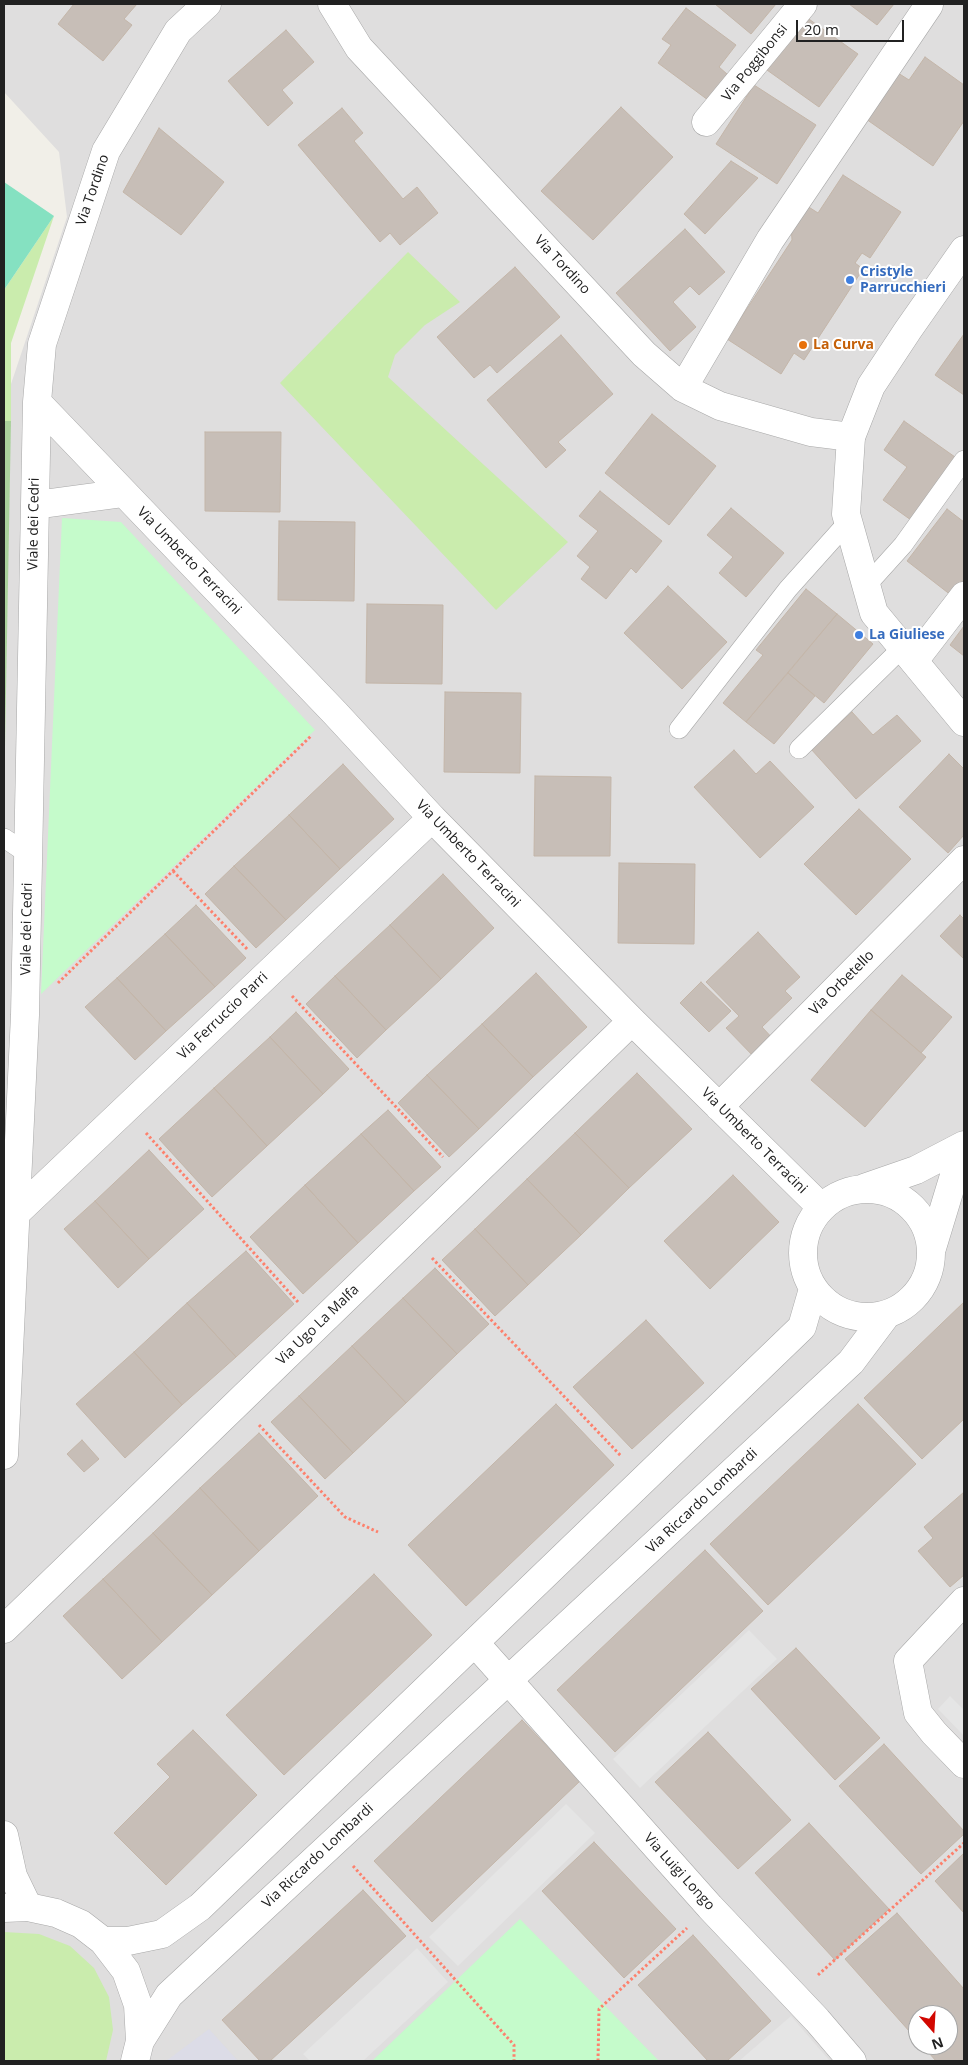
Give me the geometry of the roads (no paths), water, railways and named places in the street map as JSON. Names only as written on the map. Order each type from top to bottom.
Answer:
[{"type":"street","name":"Via Tordino","points":[[37,402],[42,344],[106,151],[178,31],[208,4]]},
{"type":"street","name":"Via Tordino","points":[[332,4],[359,48],[644,354],[683,388],[720,406],[811,432],[851,437]]},
{"type":"street","name":"Via Poggibonsi","points":[[706,122],[802,4]]},
{"type":"street","points":[[683,388],[770,240],[929,5]]},
{"type":"street","points":[[964,250],[871,386],[851,437],[846,514],[874,613],[964,722]]},
{"type":"street","name":"Via Umberto Terracini","points":[[37,402],[335,713],[432,818],[632,1021],[821,1208]]},
{"type":"street","name":"Viale dei Cedri","points":[[4,1455],[25,1015],[37,402]]},
{"type":"street","points":[[35,505],[124,493]]},
{"type":"street","points":[[908,654],[964,596]]},
{"type":"street","name":"Via Ferruccio Parri","points":[[15,1214],[432,818]]},
{"type":"street","name":"Via Orbetello","points":[[719,1107],[964,860]]},
{"type":"street","name":"Via Ugo La Malfa","points":[[4,1629],[632,1021]]},
{"type":"street","name":"Via Riccardo Lombardi","points":[[964,1146],[932,1248],[930,1269],[921,1289],[906,1305],[887,1314],[866,1318],[846,1314],[827,1304],[813,1289],[804,1268],[802,1246],[808,1226],[821,1208],[834,1197],[916,1170],[964,1146]]},
{"type":"street","name":"Via Riccardo Lombardi","points":[[864,1188],[883,1190],[902,1198],[917,1212],[927,1229],[932,1248]]},
{"type":"street","points":[[104,1941],[128,1942],[162,1934],[200,1907],[802,1327],[813,1289]]},
{"type":"street","name":"Via Riccardo Lombardi","points":[[137,2051],[169,1995],[851,1362],[887,1314]]},
{"type":"street","points":[[964,1601],[908,1661],[918,1714],[964,1764]]},
{"type":"street","points":[[475,1643],[508,1680]]},
{"type":"street","name":"Via Luigi Longo","points":[[508,1680],[710,1907],[817,2020],[852,2061]]},
{"type":"street","points":[[4,1835],[13,1876],[16,1908],[56,1913],[81,1924],[104,1941],[126,1970],[138,2005],[137,2051]]},
{"type":"lane","points":[[866,586],[903,545],[964,460]]},
{"type":"lane","points":[[679,729],[788,589],[848,522]]},
{"type":"lane","points":[[799,749],[908,654]]},
{"type":"lane","points":[[4,838],[28,854]]},
{"type":"place","name":"Cristyle Parrucchieri","points":[[850,280]]},
{"type":"place","name":"La Curva","points":[[803,345]]},
{"type":"place","name":"La Giuliese","points":[[859,635]]}]
